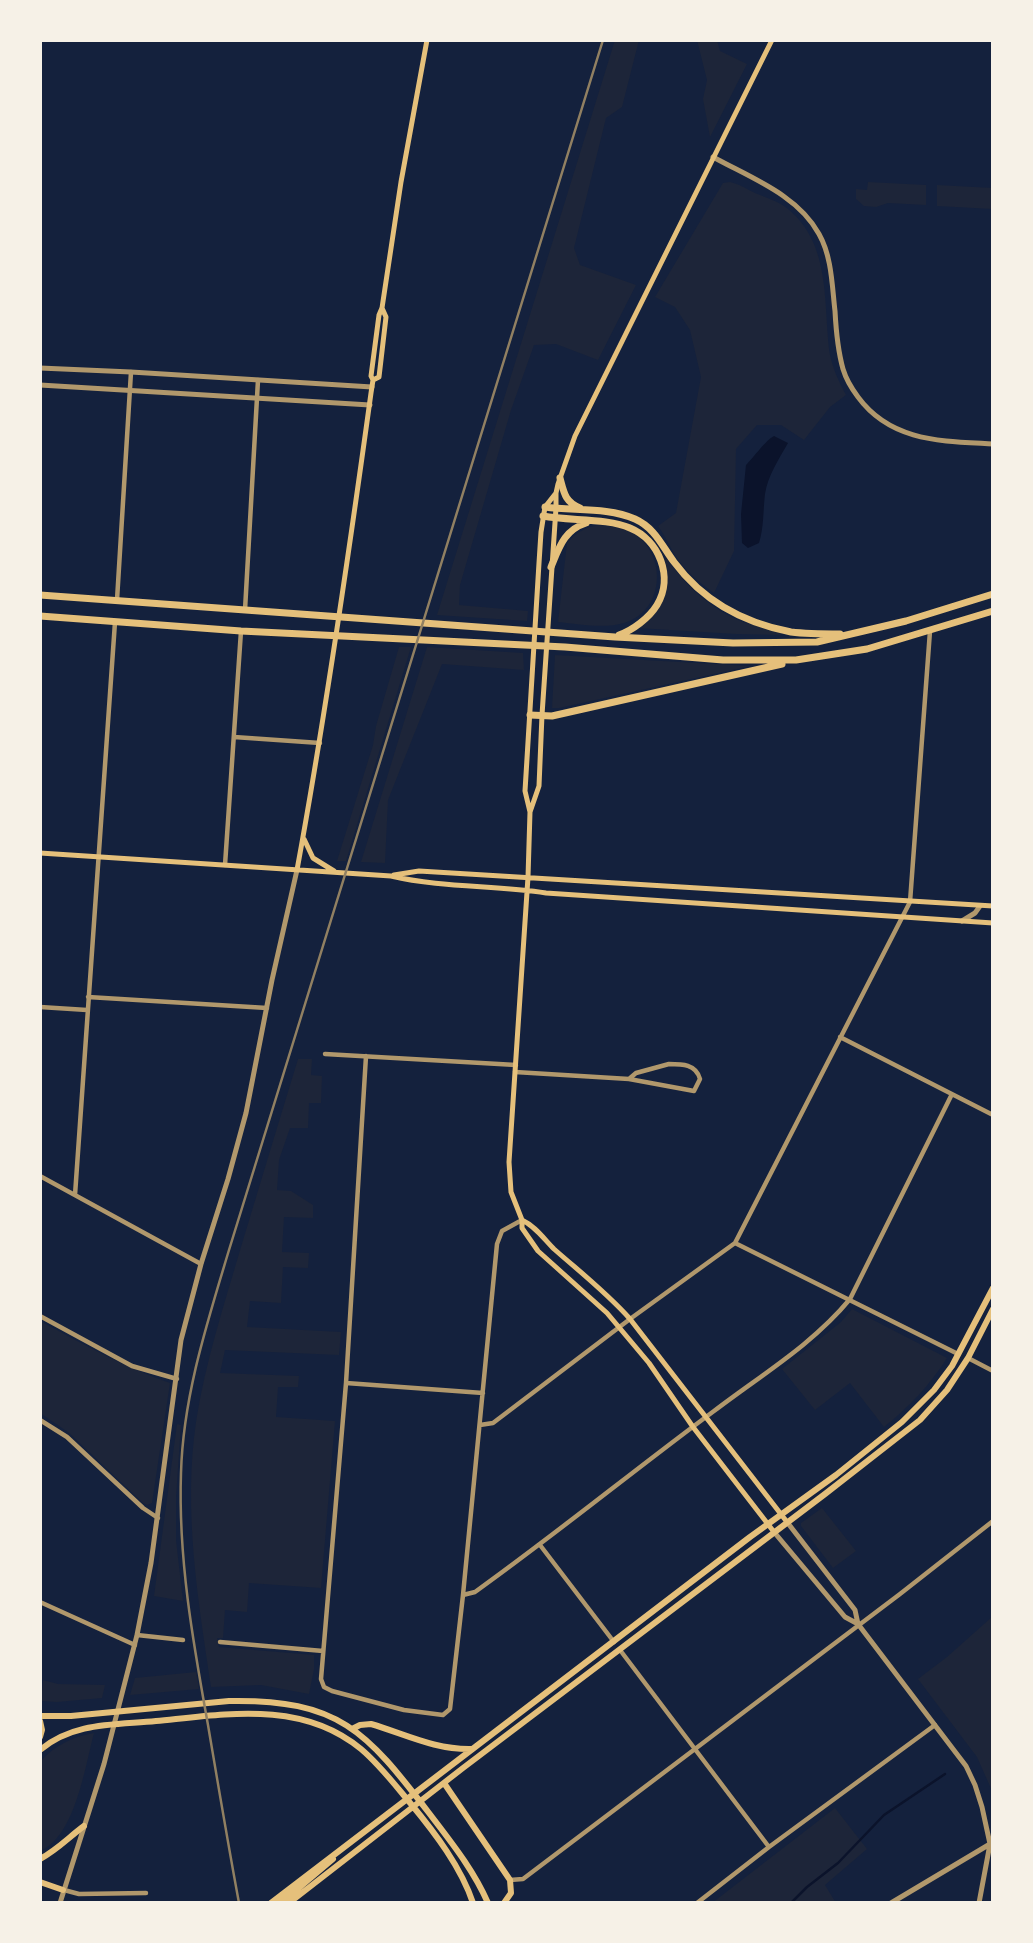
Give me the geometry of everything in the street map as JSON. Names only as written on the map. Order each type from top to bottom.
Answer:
[{"type":"highway","points":[[560,478],[567,501],[587,511]]},
{"type":"highway","points":[[545,507],[614,513],[650,527],[673,561],[704,594],[744,618],[764,626],[794,632],[851,635]]},
{"type":"highway","points":[[543,516],[626,526],[639,532],[651,543],[660,557],[664,577],[663,592],[656,607],[641,623],[615,637]]},
{"type":"highway","points":[[551,567],[558,548],[572,529],[593,522]]},
{"type":"highway","points":[[40,595],[456,626],[733,643],[817,642],[906,621],[993,594]]},
{"type":"highway","points":[[530,715],[552,716],[796,660],[867,649],[993,611]]},
{"type":"highway","points":[[40,616],[241,631],[565,647],[723,660],[796,660]]},
{"type":"main road","points":[[297,870],[338,636],[370,405],[372,363],[379,315],[427,40]]},
{"type":"main road","points":[[530,812],[538,786],[556,493],[560,478],[581,425],[772,40]]},
{"type":"main road","points":[[556,493],[545,507],[539,562],[525,791],[530,812],[528,877],[509,1174],[512,1194],[522,1220],[522,1228],[538,1251],[593,1299],[619,1327],[649,1363],[693,1427],[774,1531]]},
{"type":"main road","points":[[303,836],[313,858],[337,873]]},
{"type":"main road","points":[[40,853],[391,876],[418,882],[546,893],[993,923]]},
{"type":"main road","points":[[391,876],[419,871],[993,906]]},
{"type":"main road","points":[[522,1220],[531,1224],[555,1249],[607,1294],[630,1319],[787,1522]]},
{"type":"main road","points":[[271,1903],[781,1514],[844,1469],[920,1406],[942,1380],[993,1288]]},
{"type":"main road","points":[[289,1903],[920,1420],[947,1390],[968,1359],[993,1309]]},
{"type":"main road","points":[[40,1737],[40,1718],[229,1701],[282,1702],[325,1714],[352,1729],[379,1751],[465,1860],[488,1903]]},
{"type":"main road","points":[[40,1751],[66,1734],[92,1726],[231,1713],[282,1714],[303,1719],[336,1732],[362,1750],[386,1774],[421,1816],[459,1872],[473,1903]]},
{"type":"main road","points":[[352,1729],[371,1724],[439,1746],[474,1749]]},
{"type":"main road","points":[[444,1783],[510,1880],[510,1893],[504,1903]]},
{"type":"main road","points":[[40,1859],[57,1849],[84,1826]]},
{"type":"main road","points":[[281,1903],[329,1864],[341,1850]]},
{"type":"main road","points":[[40,1882],[63,1890]]},
{"type":"street","points":[[713,157],[797,205],[821,236],[833,282],[839,351],[844,371],[863,403],[896,430],[930,440],[993,444]]},
{"type":"street","points":[[40,368],[372,384]]},
{"type":"street","points":[[117,600],[131,372]]},
{"type":"street","points":[[245,610],[258,380]]},
{"type":"street","points":[[40,385],[370,405]]},
{"type":"street","points":[[75,1195],[115,622]]},
{"type":"street","points":[[225,865],[241,631]]},
{"type":"street","points":[[480,1425],[494,1423],[619,1327],[736,1243],[910,902],[930,631]]},
{"type":"street","points":[[234,737],[320,743]]},
{"type":"street","points":[[60,1903],[104,1764],[145,1603],[181,1340],[246,1113],[297,870]]},
{"type":"street","points":[[962,921],[975,913],[980,906]]},
{"type":"street","points":[[88,997],[267,1008]]},
{"type":"street","points":[[40,1007],[87,1010]]},
{"type":"street","points":[[840,1037],[993,1115]]},
{"type":"street","points":[[325,1054],[629,1079],[691,1091],[694,1091],[700,1079],[698,1073],[681,1064],[657,1066],[636,1073],[629,1079]]},
{"type":"street","points":[[366,1056],[346,1383],[321,1679],[324,1687],[332,1691],[404,1710],[443,1715],[450,1709],[498,1240],[506,1228],[522,1220]]},
{"type":"street","points":[[463,1595],[475,1592],[540,1545],[705,1417],[799,1349],[833,1320],[850,1299],[952,1094]]},
{"type":"street","points":[[40,1176],[201,1264]]},
{"type":"street","points":[[736,1243],[958,1354]]},
{"type":"street","points":[[40,1316],[132,1366],[177,1379]]},
{"type":"street","points":[[968,1359],[993,1371]]},
{"type":"street","points":[[346,1383],[483,1393]]},
{"type":"street","points":[[40,1420],[67,1437],[143,1508],[158,1518]]},
{"type":"street","points":[[510,1880],[523,1879],[993,1521]]},
{"type":"street","points":[[787,1522],[855,1610],[858,1624]]},
{"type":"street","points":[[774,1531],[845,1617],[858,1624],[966,1766],[975,1785],[991,1843],[979,1903]]},
{"type":"street","points":[[540,1545],[614,1642]]},
{"type":"street","points":[[40,1602],[135,1645]]},
{"type":"street","points":[[137,1635],[183,1640]]},
{"type":"street","points":[[220,1642],[323,1650]]},
{"type":"street","points":[[620,1649],[769,1847]]},
{"type":"street","points":[[697,1903],[934,1725]]},
{"type":"street","points":[[891,1903],[991,1843]]},
{"type":"street","points":[[63,1890],[79,1894],[146,1893]]},
{"type":"shaded area","points":[[615,40],[639,40],[622,107],[606,118],[574,248],[580,265],[636,285],[598,360],[556,344],[534,345],[511,410],[460,585],[459,605],[528,611],[527,621],[437,615]]},
{"type":"shaded area","points":[[697,40],[717,40],[720,51],[747,64],[710,137],[703,99],[707,80]]},
{"type":"shaded area","points":[[730,182],[784,206],[802,224],[812,240],[823,277],[830,355],[846,395],[830,407],[804,440],[781,425],[757,425],[736,449],[734,551],[714,593],[681,564],[658,526],[676,513],[701,377],[690,330],[675,307],[655,297],[723,183]]},
{"type":"shaded area","points":[[868,182],[926,185],[926,205],[888,203],[876,207],[864,206],[856,199],[856,189],[867,190]]},
{"type":"shaded area","points":[[937,185],[993,188],[993,209],[937,206]]},
{"type":"shaded area","points":[[774,436],[788,443],[766,487],[759,543],[748,548],[742,543],[741,514],[746,465]]},
{"type":"shaded area","points":[[600,525],[628,530],[646,545],[657,570],[657,584],[653,596],[647,608],[624,623],[600,626],[558,622],[567,543],[582,531]]},
{"type":"shaded area","points":[[667,559],[691,588],[710,604],[743,622],[780,632],[781,635],[637,628],[666,589]]},
{"type":"shaded area","points":[[399,647],[411,647],[346,861],[337,861],[373,745]]},
{"type":"shaded area","points":[[427,647],[523,653],[524,670],[442,664],[388,800],[385,863],[361,862]]},
{"type":"shaded area","points":[[555,655],[751,666],[552,708]]},
{"type":"shaded area","points":[[298,1059],[312,1059],[311,1075],[322,1076],[321,1103],[309,1103],[308,1128],[290,1128],[279,1160],[277,1190],[291,1191],[313,1205],[313,1218],[284,1217],[282,1252],[309,1253],[308,1268],[283,1267],[281,1303],[250,1301],[247,1327],[341,1332],[339,1355],[225,1350],[220,1373],[299,1376],[298,1387],[278,1387],[276,1417],[335,1421],[321,1588],[249,1583],[247,1612],[225,1610],[223,1638],[217,1638],[219,1647],[314,1655],[309,1694],[261,1685],[211,1687],[197,1588],[191,1489],[192,1455],[204,1378]]},
{"type":"shaded area","points":[[852,1309],[947,1358],[918,1395],[884,1427],[850,1383],[815,1410],[782,1369],[841,1322]]},
{"type":"shaded area","points":[[40,1321],[88,1347],[170,1383],[152,1503],[143,1503],[68,1432],[40,1413]]},
{"type":"shaded area","points":[[177,1424],[181,1425],[176,1540],[183,1601],[154,1596]]},
{"type":"shaded area","points":[[822,1508],[856,1551],[833,1568],[801,1526],[801,1523]]},
{"type":"shaded area","points":[[993,1616],[993,1793],[977,1757],[918,1679]]},
{"type":"shaded area","points":[[196,1672],[199,1689],[130,1695],[135,1678]]},
{"type":"shaded area","points":[[43,1680],[58,1684],[105,1685],[102,1698],[41,1701]]},
{"type":"shaded area","points":[[94,1733],[77,1800],[70,1816],[52,1843],[40,1851],[40,1762],[64,1743]]},
{"type":"shaded area","points":[[835,1808],[867,1849],[825,1885],[836,1903],[712,1903]]},
{"type":"waterway","points":[[791,1903],[838,1863],[884,1815],[945,1774]]},
{"type":"railway","points":[[239,1903],[197,1663],[184,1568],[181,1473],[191,1388],[229,1250],[603,40]]}]
